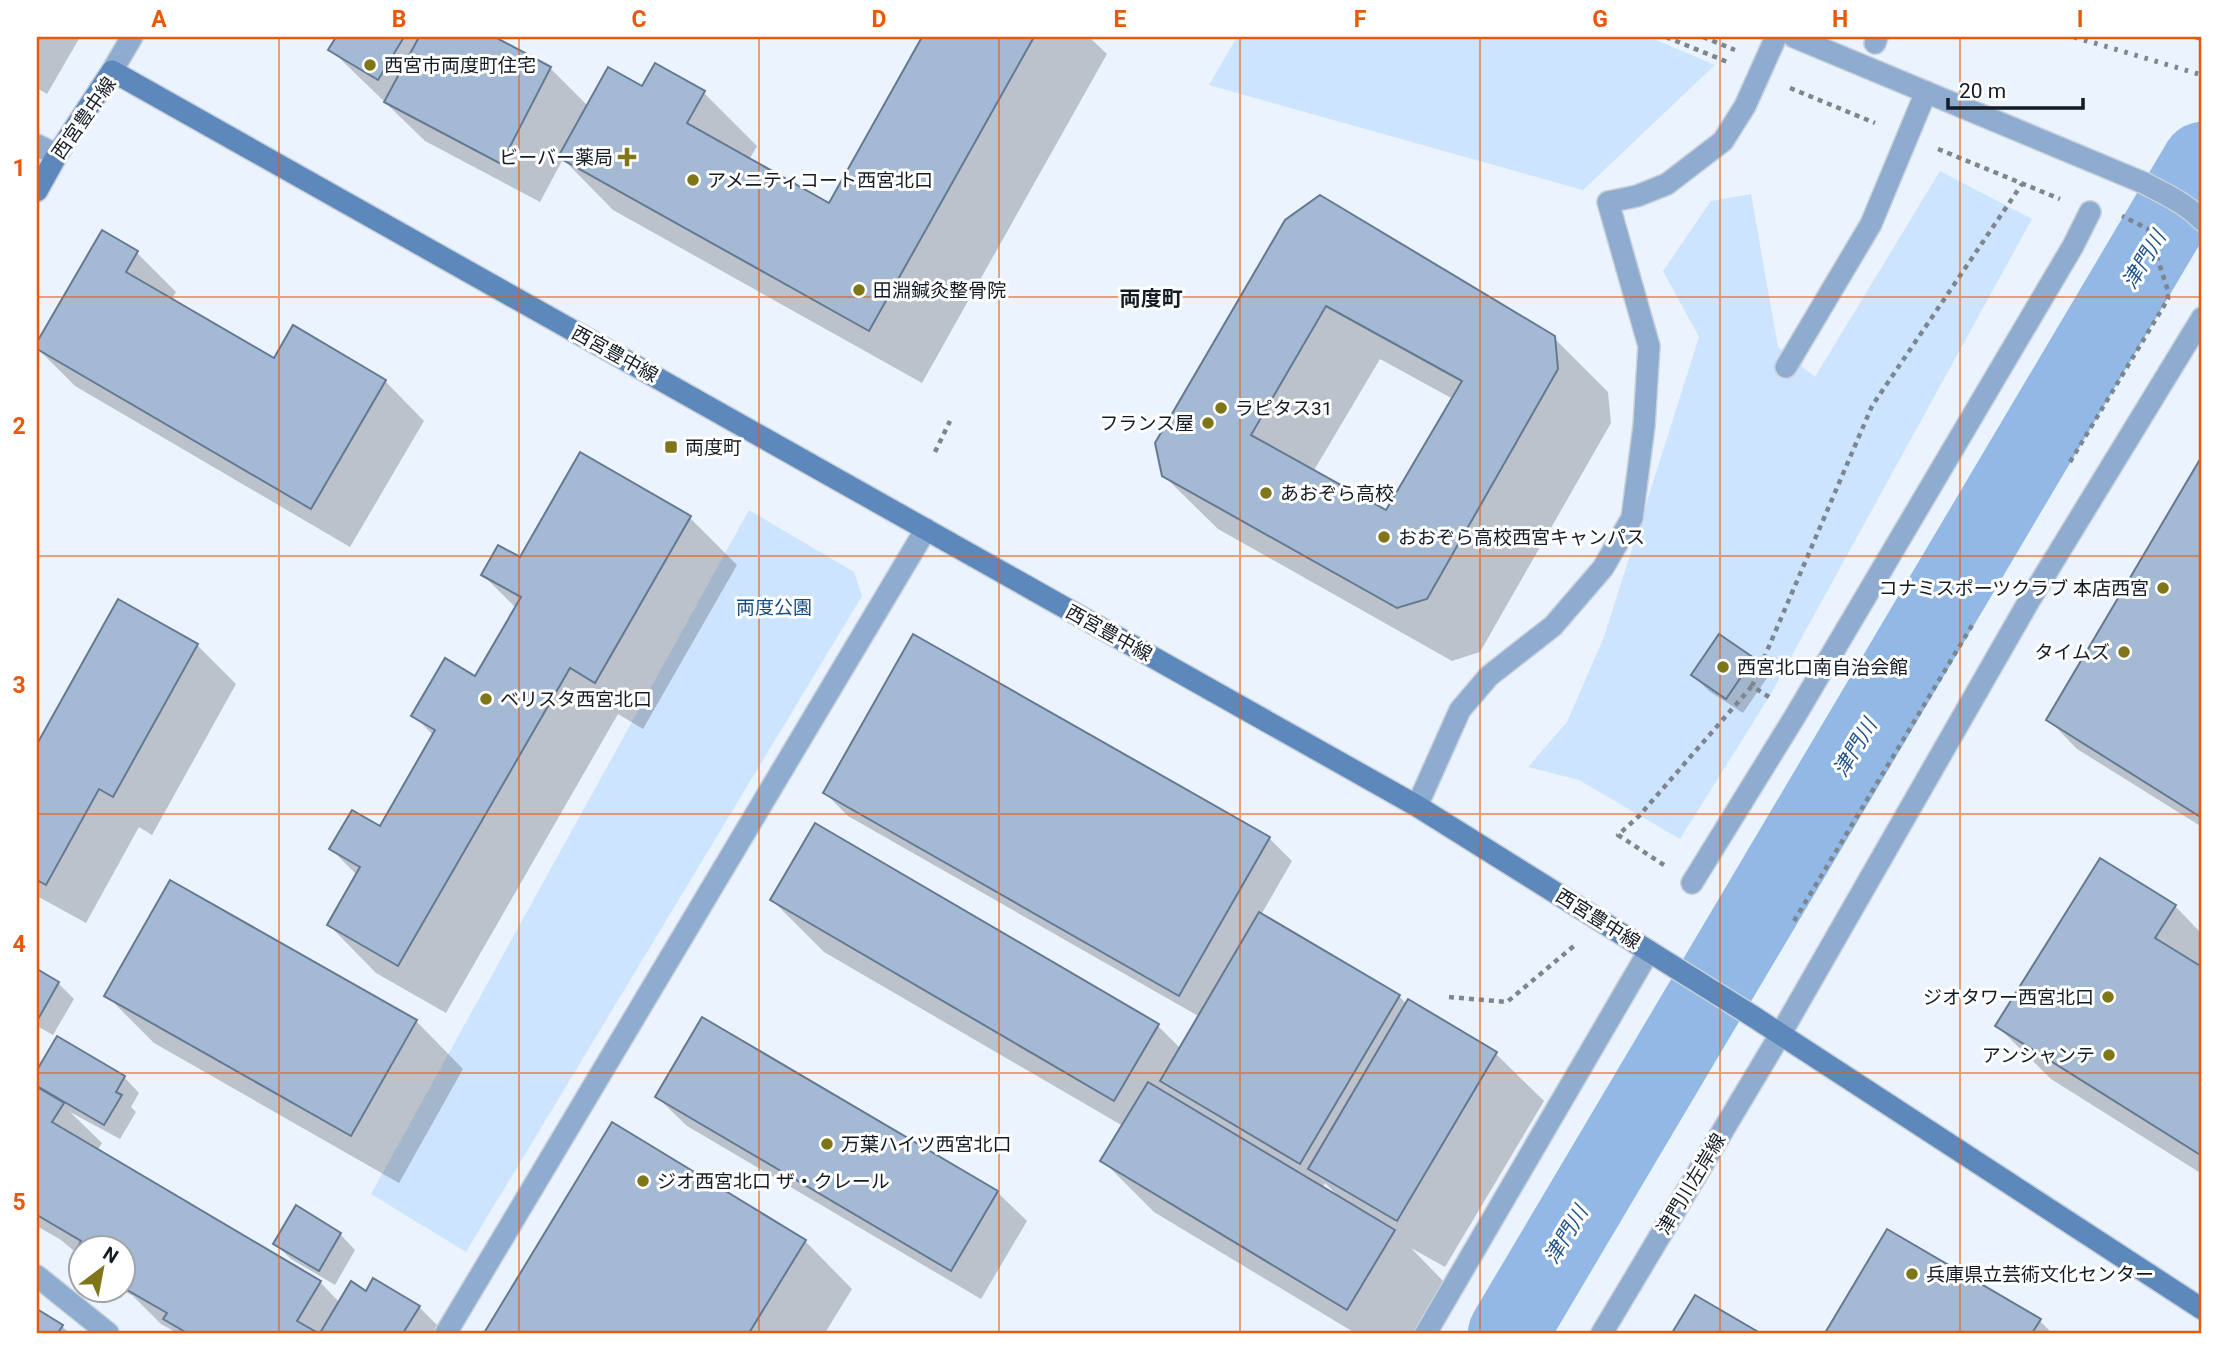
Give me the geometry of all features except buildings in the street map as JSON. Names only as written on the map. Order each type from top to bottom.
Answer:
[{"type":"main road","name":"西宮豊中線","points":[[37,191],[57,155],[112,71],[1417,806],[1754,1017],[2202,1309]]},
{"type":"street","points":[[112,71],[132,37]]},
{"type":"street","points":[[1417,806],[1460,710],[1489,676],[1553,626],[1603,568],[1632,518],[1644,426],[1649,346],[1608,202],[1637,196],[1667,184],[1723,141],[1745,106],[1776,37]]},
{"type":"street","points":[[1794,37],[2144,183],[2180,202],[2202,220]]},
{"type":"street","points":[[1786,367],[1871,225],[1926,92]]},
{"type":"street","points":[[37,145],[57,155]]},
{"type":"street","points":[[1692,883],[1801,707],[2073,246],[2090,212]]},
{"type":"street","name":"津門川左岸線","points":[[1602,1333],[1780,1035],[2029,601],[2202,318]]},
{"type":"street","points":[[446,1333],[926,529]]},
{"type":"street","points":[[1426,1333],[1649,951]]},
{"type":"street","points":[[37,1276],[108,1333]]},
{"type":"path","points":[[1692,883],[1618,835],[1639,816],[1752,686],[1872,406],[2022,184]]},
{"type":"path","points":[[2126,217],[2148,229],[2168,291]]},
{"type":"path","points":[[935,452],[950,421]]},
{"type":"path","points":[[1752,686],[1769,697]]},
{"type":"path","points":[[1449,997],[1507,1002],[1601,921]]},
{"type":"green space","points":[[1237,37],[1649,37],[1715,65],[1583,190],[1209,85]]},
{"type":"green space","points":[[1940,171],[2032,219],[1769,697],[1680,839],[1579,780],[1528,767],[1567,722],[1604,637],[1699,337],[1663,271],[1711,201],[1751,194],[1778,347],[1815,377]]},
{"type":"green space","name":"両度公園","points":[[749,510],[854,572],[862,596],[466,1252],[371,1194]]},
{"type":"waterway","name":"津門川","points":[[1508,1333],[2202,162]]},
{"type":"railway","points":[[2074,37],[2202,75]]},
{"type":"railway","points":[[2196,37],[2202,39]]},
{"type":"place","name":"西宮市両度町住宅","points":[[370,65]]},
{"type":"place","name":"ビーバー薬局","points":[[627,157]]},
{"type":"place","name":"アメニティコート西宮北口","points":[[693,180]]},
{"type":"place","name":"田淵鍼灸整骨院","points":[[859,290]]},
{"type":"place","name":"ラピタス31","points":[[1221,408]]},
{"type":"place","name":"フランス屋","points":[[1208,423]]},
{"type":"place","name":"両度町","points":[[671,447]]},
{"type":"place","name":"あおぞら高校","points":[[1266,493]]},
{"type":"place","name":"おおぞら高校西宮キャンパス","points":[[1384,537]]},
{"type":"place","name":"コナミスポーツクラブ 本店西宮","points":[[2163,588]]},
{"type":"place","name":"タイムズ","points":[[2124,652]]},
{"type":"place","name":"西宮北口南自治会館","points":[[1723,667]]},
{"type":"place","name":"ベリスタ西宮北口","points":[[486,699]]},
{"type":"place","name":"ジオタワー西宮北口","points":[[2108,997]]},
{"type":"place","name":"アンシャンテ","points":[[2109,1055]]},
{"type":"place","name":"万葉ハイツ西宮北口","points":[[827,1144]]},
{"type":"place","name":"ジオ西宮北口 ザ・クレール","points":[[643,1181]]},
{"type":"place","name":"兵庫県立芸術文化センター","points":[[1912,1274]]},
{"type":"district","name":"両度町","points":[[1151,299]]}]
